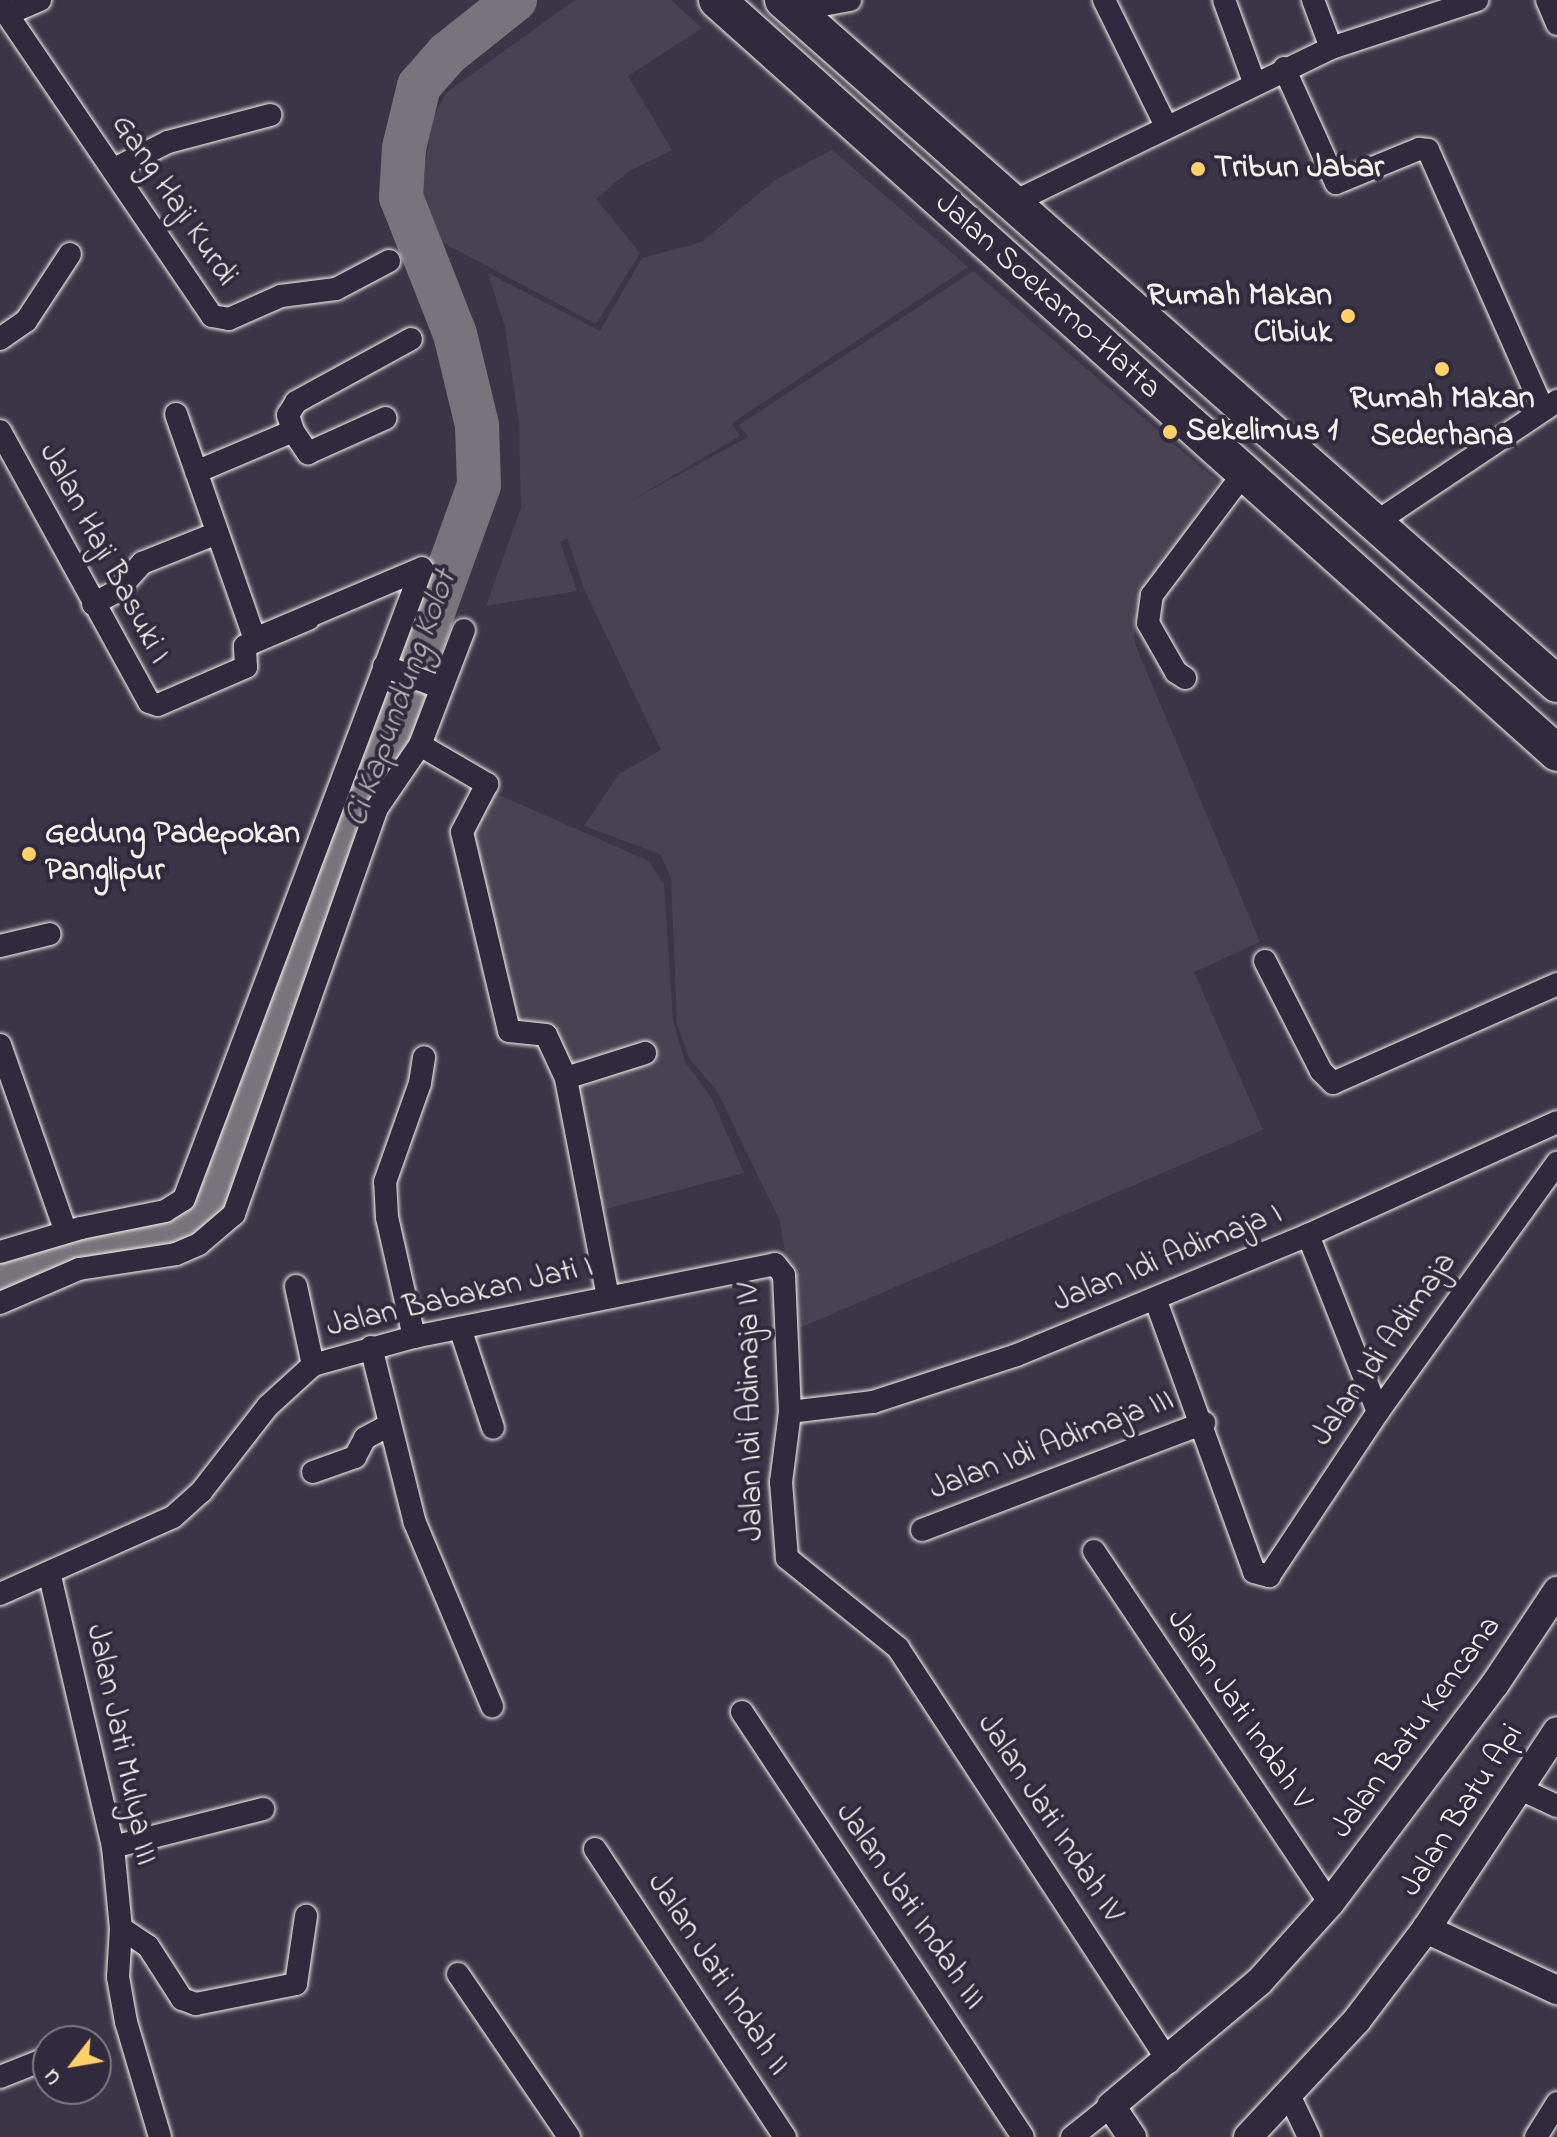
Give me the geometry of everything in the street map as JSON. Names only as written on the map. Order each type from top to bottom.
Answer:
[{"type":"highway","name":"Jalan Soekarno-Hatta","points":[[717,0],[1557,753]]},
{"type":"highway","name":"Jalan Soekarno-Hatta","points":[[789,5],[1378,521],[1557,684]]},
{"type":"street","points":[[4,9],[40,0]]},
{"type":"street","points":[[789,5],[850,0]]},
{"type":"street","points":[[1104,0],[1166,126]]},
{"type":"street","points":[[1224,0],[1254,82]]},
{"type":"street","points":[[1313,0],[1331,48]]},
{"type":"street","points":[[1014,202],[1284,68],[1445,5],[1477,0]]},
{"type":"street","points":[[1547,0],[1557,24]]},
{"type":"street","name":"Gang Haji Kurdi","points":[[4,9],[114,169],[204,308],[222,320],[281,296],[336,289],[389,261]]},
{"type":"street","points":[[1284,68],[1336,183],[1419,149],[1428,150],[1550,405],[1378,521]]},
{"type":"street","points":[[114,169],[168,142],[270,115]]},
{"type":"street","points":[[0,339],[26,321],[70,254]]},
{"type":"street","points":[[386,418],[308,453],[293,431],[288,415],[296,402],[411,339]]},
{"type":"street","points":[[0,1252],[66,1232],[165,1211],[184,1199],[388,668],[422,568],[255,639],[176,414]]},
{"type":"street","name":"Jalan Haji Basuki I","points":[[0,431],[142,695],[158,705],[246,667],[245,646],[308,619]]},
{"type":"street","points":[[196,472],[293,431]]},
{"type":"street","points":[[1185,678],[1176,672],[1148,623],[1152,595],[1244,473]]},
{"type":"street","points":[[93,604],[117,591],[142,563],[217,533]]},
{"type":"street","points":[[0,1303],[79,1269],[176,1254],[199,1244],[234,1214],[377,808],[420,745],[436,686],[464,630]]},
{"type":"street","points":[[388,668],[436,686]]},
{"type":"street","points":[[420,745],[487,784],[462,832],[509,1031],[546,1035],[566,1078],[608,1297]]},
{"type":"street","points":[[0,946],[50,934]]},
{"type":"street","points":[[1265,961],[1321,1071],[1333,1083],[1557,984]]},
{"type":"street","points":[[566,1078],[645,1053]]},
{"type":"street","points":[[414,1337],[387,1217],[385,1182],[420,1083],[424,1057]]},
{"type":"street","points":[[2,1059],[66,1232]]},
{"type":"street","name":"Jalan Idi Adimaja I","points":[[790,1412],[873,1402],[1017,1355],[1156,1301],[1557,1122]]},
{"type":"street","name":"Jalan Idi Adimaja","points":[[1269,1576],[1378,1412],[1557,1163]]},
{"type":"street","points":[[1308,1235],[1378,1412]]},
{"type":"street","name":"Jalan Babakan Jati I","points":[[0,1594],[50,1576],[173,1517],[201,1492],[268,1406],[313,1365],[414,1337],[766,1264]]},
{"type":"street","name":"Jalan Idi Adimaja IV","points":[[766,1264],[784,1275],[790,1412],[781,1482],[787,1558],[799,1572],[866,1618]]},
{"type":"street","points":[[296,1286],[313,1365]]},
{"type":"street","name":"Jalan Idi Adimaja III","points":[[1156,1301],[1204,1423],[1254,1572],[1269,1576]]},
{"type":"street","points":[[460,1328],[493,1428]]},
{"type":"street","points":[[371,1347],[388,1426],[415,1523],[492,1706]]},
{"type":"street","name":"Jalan Idi Adimaja III","points":[[922,1530],[1204,1423]]},
{"type":"street","points":[[313,1472],[355,1457],[365,1438],[388,1426]]},
{"type":"street","name":"Jalan Jati Indah V","points":[[1094,1551],[1330,1903]]},
{"type":"street","name":"Jalan Jati Mulya III","points":[[50,1576],[113,1847],[121,1928],[118,1977],[126,2022],[160,2137]]},
{"type":"street","name":"Jalan Batu Kencana","points":[[1111,2106],[1169,2062],[1259,1982],[1330,1903],[1495,1684],[1557,1591]]},
{"type":"street","name":"Jalan Jati Indah IV","points":[[866,1618],[898,1648],[1169,2062]]},
{"type":"street","name":"Jalan Jati Indah III","points":[[742,1712],[1023,2137]]},
{"type":"street","name":"Jalan Batu Api","points":[[1248,2137],[1357,2020],[1426,1929],[1557,1731]]},
{"type":"street","points":[[1518,1788],[1557,1806]]},
{"type":"street","points":[[113,1847],[263,1809]]},
{"type":"street","name":"Jalan Jati Indah II","points":[[595,1849],[785,2137]]},
{"type":"street","points":[[121,1928],[151,1950],[182,1999],[196,2004],[296,1984],[306,1916]]},
{"type":"street","points":[[1426,1929],[1557,1990]]},
{"type":"street","points":[[458,1974],[569,2137]]},
{"type":"street","points":[[0,2077],[32,2064]]},
{"type":"street","points":[[1289,2095],[1309,2137]]},
{"type":"street","points":[[1536,2137],[1557,2103]]},
{"type":"street","points":[[1072,2137],[1111,2106],[1132,2137]]},
{"type":"shaded area","points":[[575,0],[671,0],[702,28],[628,76],[672,150],[629,171],[596,199],[640,253],[596,324],[438,240],[425,225],[419,201],[433,118],[446,93]]},
{"type":"shaded area","points":[[832,150],[968,267],[732,423],[740,436],[629,502],[748,437],[739,425],[973,271],[1218,482],[1134,611],[1135,644],[1260,942],[1194,972],[1263,1130],[797,1329],[780,1221],[717,1091],[689,1058],[677,1024],[671,877],[660,854],[584,826],[619,774],[661,750],[585,591],[567,538],[560,542],[577,591],[486,606],[521,508],[519,423],[505,327],[488,273],[600,331],[642,258],[702,242],[775,180]]},
{"type":"shaded area","points":[[490,791],[649,861],[664,885],[673,1020],[685,1062],[711,1097],[744,1173],[587,1214],[549,1030],[517,1039],[470,830]]},
{"type":"waterway","name":"Ci Kapundung Kolot","points":[[0,1284],[66,1252],[180,1233],[211,1208],[248,1124],[479,485],[477,425],[455,334],[401,197],[404,148],[419,86],[447,54],[515,0]]},
{"type":"place","name":"Tribun Jabar","points":[[1198,169]]},
{"type":"place","name":"Rumah Makan Cibiuk","points":[[1348,316]]},
{"type":"place","name":"Rumah Makan Sederhana","points":[[1442,369]]},
{"type":"place","name":"Sekelimus 1","points":[[1170,432]]},
{"type":"place","name":"Gedung Padepokan Panglipur","points":[[29,854]]}]
